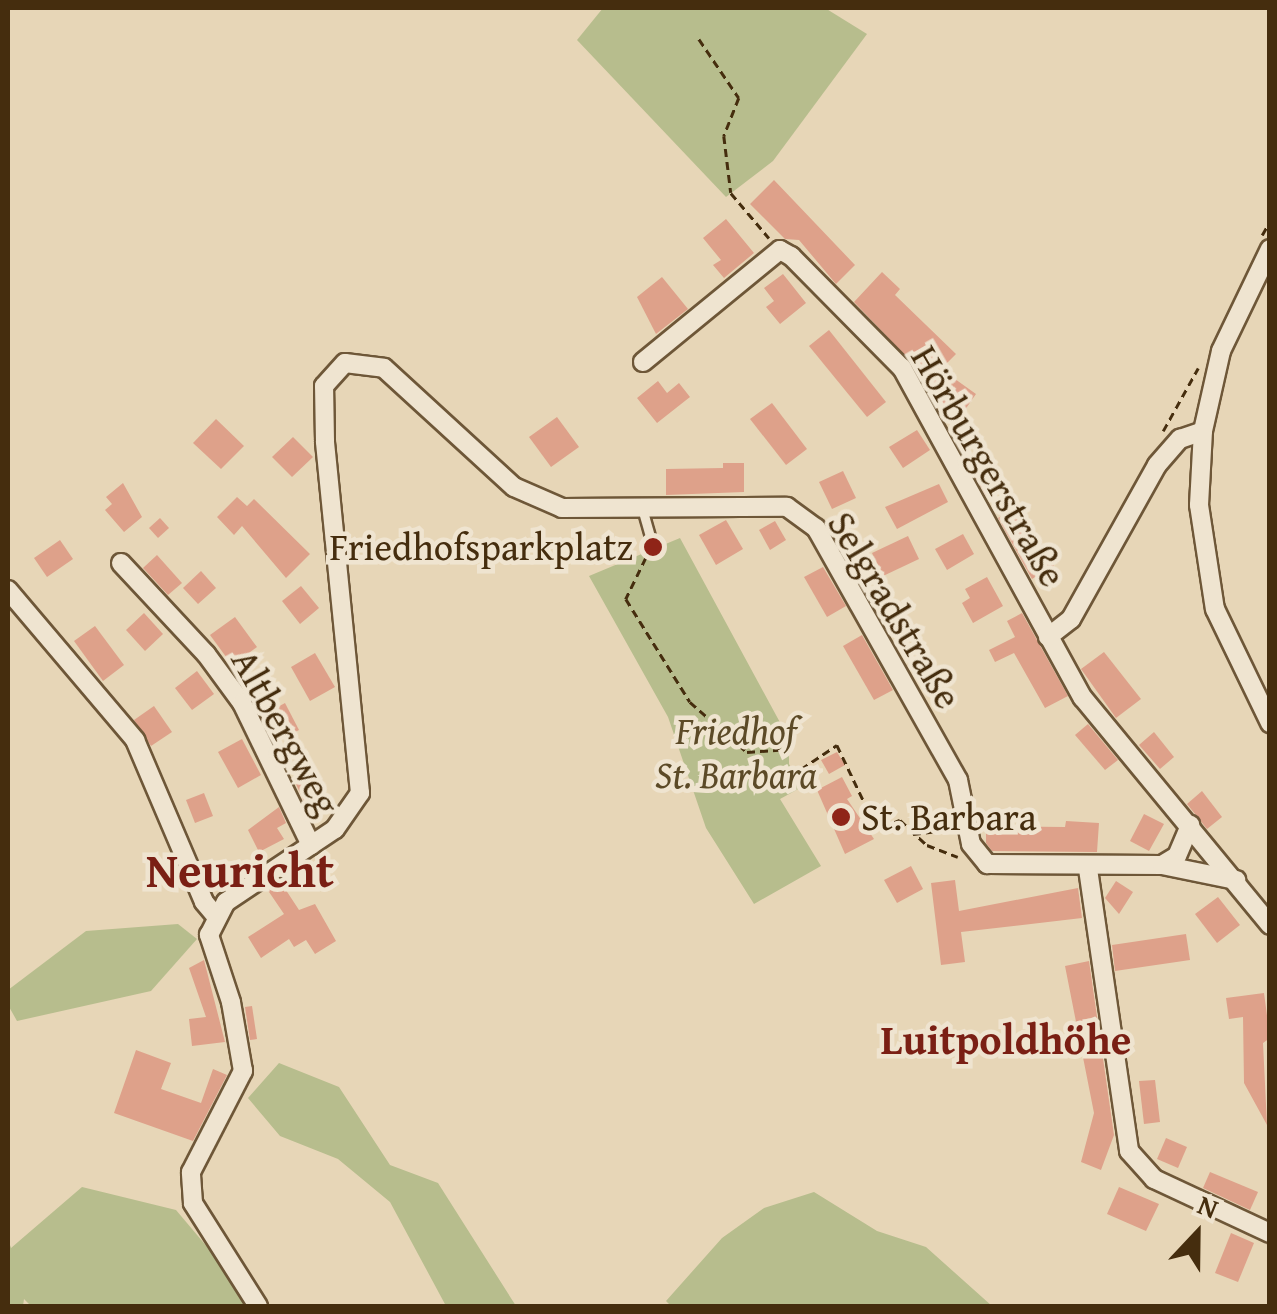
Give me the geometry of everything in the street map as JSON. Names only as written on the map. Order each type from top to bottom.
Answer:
[{"type":"street","points":[[1265,243],[1221,351],[1203,431],[1203,564],[1222,626],[1270,723]]},
{"type":"street","points":[[643,362],[780,250]]},
{"type":"street","name":"Hörburgerstraße","points":[[780,250],[902,368],[1083,698],[1270,924]]},
{"type":"street","name":"Selgradstraße","points":[[311,845],[352,812],[362,775],[325,441],[324,386],[345,363],[384,368],[514,487],[562,508],[787,507],[816,528],[958,780],[975,854],[1000,869],[1162,866],[1236,880]]},
{"type":"street","name":"Hörburgerstraße","points":[[1048,637],[1070,619],[1157,465],[1180,440],[1203,431]]},
{"type":"street","name":"Altbergweg","points":[[121,563],[206,654],[242,703],[311,845]]},
{"type":"street","points":[[8,590],[135,740],[204,902],[214,914],[211,957],[231,1002],[243,1071],[191,1172],[194,1203],[258,1306]]},
{"type":"street","points":[[1162,866],[1177,856],[1190,825]]},
{"type":"street","points":[[214,914],[311,845]]},
{"type":"street","points":[[1088,869],[1130,1151],[1154,1179],[1270,1232]]},
{"type":"lane","points":[[642,508],[653,547]]},
{"type":"path","points":[[700,39],[739,98],[724,136],[732,193],[780,250]]},
{"type":"path","points":[[1265,243],[1270,221]]},
{"type":"path","points":[[1155,443],[1203,358]]},
{"type":"path","points":[[653,547],[626,598],[638,628],[713,726],[747,752],[786,749]]},
{"type":"path","points":[[801,769],[837,745],[877,829]]},
{"type":"path","points":[[870,832],[900,820],[910,834],[966,860]]},
{"type":"path","points":[[910,834],[936,832]]},
{"type":"green space","points":[[603,8],[825,8],[867,34],[773,161],[726,197],[577,40]]},
{"type":"green space","name":"Friedhof St. Barbara","points":[[680,538],[789,739],[789,764],[802,787],[780,799],[821,866],[754,904],[706,828],[668,717],[589,576]]},
{"type":"green space","points":[[178,924],[197,939],[151,991],[17,1021],[8,1005],[8,990],[86,931]]},
{"type":"green space","points":[[279,1063],[339,1087],[390,1165],[438,1183],[516,1306],[446,1306],[390,1202],[338,1159],[280,1136],[248,1098]]},
{"type":"green space","points":[[82,1187],[176,1210],[257,1306],[31,1306],[24,1299],[23,1306],[8,1306],[8,1239],[11,1248]]},
{"type":"green space","points":[[814,1192],[877,1231],[926,1247],[992,1306],[671,1306],[666,1301],[722,1238],[764,1208]]},
{"type":"building","points":[[774,180],[855,265],[836,284],[799,240],[785,239],[750,204]]},
{"type":"building","points":[[726,219],[754,253],[724,278],[713,265],[721,260],[703,238]]},
{"type":"building","points":[[882,272],[900,289],[895,295],[956,354],[941,369],[976,394],[960,417],[937,401],[942,394],[854,302]]},
{"type":"building","points":[[783,274],[806,303],[780,324],[766,307],[774,301],[764,288]]},
{"type":"building","points":[[662,277],[688,309],[656,334],[637,297]]},
{"type":"building","points":[[829,330],[886,402],[867,417],[809,346]]},
{"type":"building","points":[[658,381],[667,393],[679,383],[690,397],[657,423],[637,398]]},
{"type":"building","points":[[772,403],[807,449],[786,465],[750,419]]},
{"type":"building","points":[[557,417],[579,447],[551,467],[529,437]]},
{"type":"building","points":[[216,419],[244,446],[221,469],[193,443]]},
{"type":"building","points":[[917,430],[930,450],[903,468],[889,447]]},
{"type":"building","points":[[293,437],[313,457],[292,477],[272,457]]},
{"type":"building","points":[[993,458],[1007,486],[986,496],[971,469]]},
{"type":"building","points":[[723,463],[744,463],[744,492],[666,495],[666,469],[723,468]]},
{"type":"building","points":[[843,471],[856,498],[832,509],[819,482]]},
{"type":"building","points":[[123,483],[142,517],[124,532],[105,510],[112,504],[106,497]]},
{"type":"building","points":[[939,484],[948,502],[897,529],[885,507]]},
{"type":"building","points":[[237,497],[247,506],[254,499],[310,554],[286,578],[242,526],[234,535],[217,517]]},
{"type":"building","points":[[1020,505],[1054,566],[1032,579],[998,518]]},
{"type":"building","points":[[160,518],[169,528],[158,538],[149,528]]},
{"type":"building","points":[[726,520],[743,549],[716,565],[699,535]]},
{"type":"building","points":[[775,521],[786,540],[770,550],[759,530]]},
{"type":"building","points":[[963,534],[974,554],[947,570],[935,549]]},
{"type":"building","points":[[908,536],[919,559],[883,576],[872,553]]},
{"type":"building","points":[[60,540],[73,559],[47,577],[34,558]]},
{"type":"building","points":[[157,555],[182,583],[168,595],[143,568]]},
{"type":"building","points":[[823,567],[846,606],[827,617],[804,577]]},
{"type":"building","points":[[201,571],[216,588],[198,604],[183,588]]},
{"type":"building","points":[[987,577],[1003,606],[973,623],[962,603],[970,598],[965,589]]},
{"type":"building","points":[[301,586],[319,608],[300,624],[282,601]]},
{"type":"building","points":[[144,613],[163,634],[145,651],[126,630]]},
{"type":"building","points":[[1022,613],[1068,696],[1045,708],[1014,653],[995,662],[989,650],[1015,637],[1007,621]]},
{"type":"building","points":[[235,617],[257,647],[232,665],[210,635]]},
{"type":"building","points":[[95,626],[124,665],[103,681],[74,641]]},
{"type":"building","points":[[862,635],[893,690],[874,700],[843,646]]},
{"type":"building","points":[[1104,652],[1141,699],[1116,718],[1081,669]]},
{"type":"building","points":[[315,653],[335,687],[310,701],[291,667]]},
{"type":"building","points":[[197,671],[214,694],[192,710],[175,688]]},
{"type":"building","points":[[285,703],[299,730],[277,741],[263,715]]},
{"type":"building","points":[[154,706],[172,732],[151,746],[134,720]]},
{"type":"building","points":[[1088,724],[1118,760],[1105,770],[1075,735]]},
{"type":"building","points":[[1154,732],[1174,757],[1160,769],[1139,745]]},
{"type":"building","points":[[242,739],[261,775],[238,788],[218,752]]},
{"type":"building","points":[[837,752],[845,765],[829,774],[821,760]]},
{"type":"building","points":[[317,774],[330,801],[308,811],[296,784]]},
{"type":"building","name":"St. Barbara","points":[[842,777],[852,796],[847,799],[874,839],[845,854],[817,790]]},
{"type":"building","points":[[1202,791],[1222,817],[1207,829],[1187,804]]},
{"type":"building","points":[[204,793],[213,816],[195,823],[186,800]]},
{"type":"building","points":[[279,807],[286,823],[277,828],[284,839],[259,852],[248,830]]},
{"type":"building","points":[[1144,814],[1164,824],[1149,851],[1130,841]]},
{"type":"building","points":[[1066,821],[1099,823],[1097,852],[992,851],[986,843],[986,826],[1065,827]]},
{"type":"building","points":[[911,866],[923,889],[897,903],[884,880]]},
{"type":"building","points":[[955,880],[959,911],[1078,888],[1082,918],[961,932],[965,962],[941,965],[931,883]]},
{"type":"building","points":[[280,881],[299,910],[315,904],[336,941],[315,954],[306,940],[294,947],[289,939],[261,958],[248,937],[284,914],[267,889]]},
{"type":"building","points":[[1116,881],[1133,892],[1119,914],[1105,898]]},
{"type":"building","points":[[1218,897],[1240,925],[1217,943],[1195,914]]},
{"type":"building","points":[[1186,934],[1190,960],[1115,971],[1112,945]]},
{"type":"building","points":[[204,960],[225,1042],[192,1046],[189,1019],[206,1017],[189,968]]},
{"type":"building","points":[[1089,961],[1114,1135],[1101,1170],[1081,1162],[1094,1113],[1065,966]]},
{"type":"building","points":[[1264,993],[1270,1038],[1263,1043],[1267,1125],[1244,1083],[1243,1017],[1229,1019],[1226,998]]},
{"type":"building","points":[[252,1006],[257,1039],[250,1040],[245,1007]]},
{"type":"building","points":[[136,1050],[171,1063],[161,1089],[201,1103],[213,1069],[227,1075],[193,1141],[114,1113]]},
{"type":"building","points":[[1155,1080],[1160,1122],[1144,1124],[1139,1081]]},
{"type":"building","points":[[1166,1138],[1187,1147],[1178,1168],[1157,1159]]},
{"type":"building","points":[[1210,1172],[1258,1192],[1250,1210],[1203,1188]]},
{"type":"building","points":[[1119,1187],[1159,1204],[1146,1231],[1107,1214]]},
{"type":"building","points":[[1231,1233],[1254,1243],[1238,1282],[1215,1273]]},
{"type":"place","name":"Friedhofsparkplatz","points":[[653,547]]},
{"type":"place","name":"St. Barbara","points":[[841,817]]},
{"type":"district","name":"Neuricht","points":[[240,870]]},
{"type":"district","name":"Luitpoldhöhe","points":[[1006,1039]]}]
